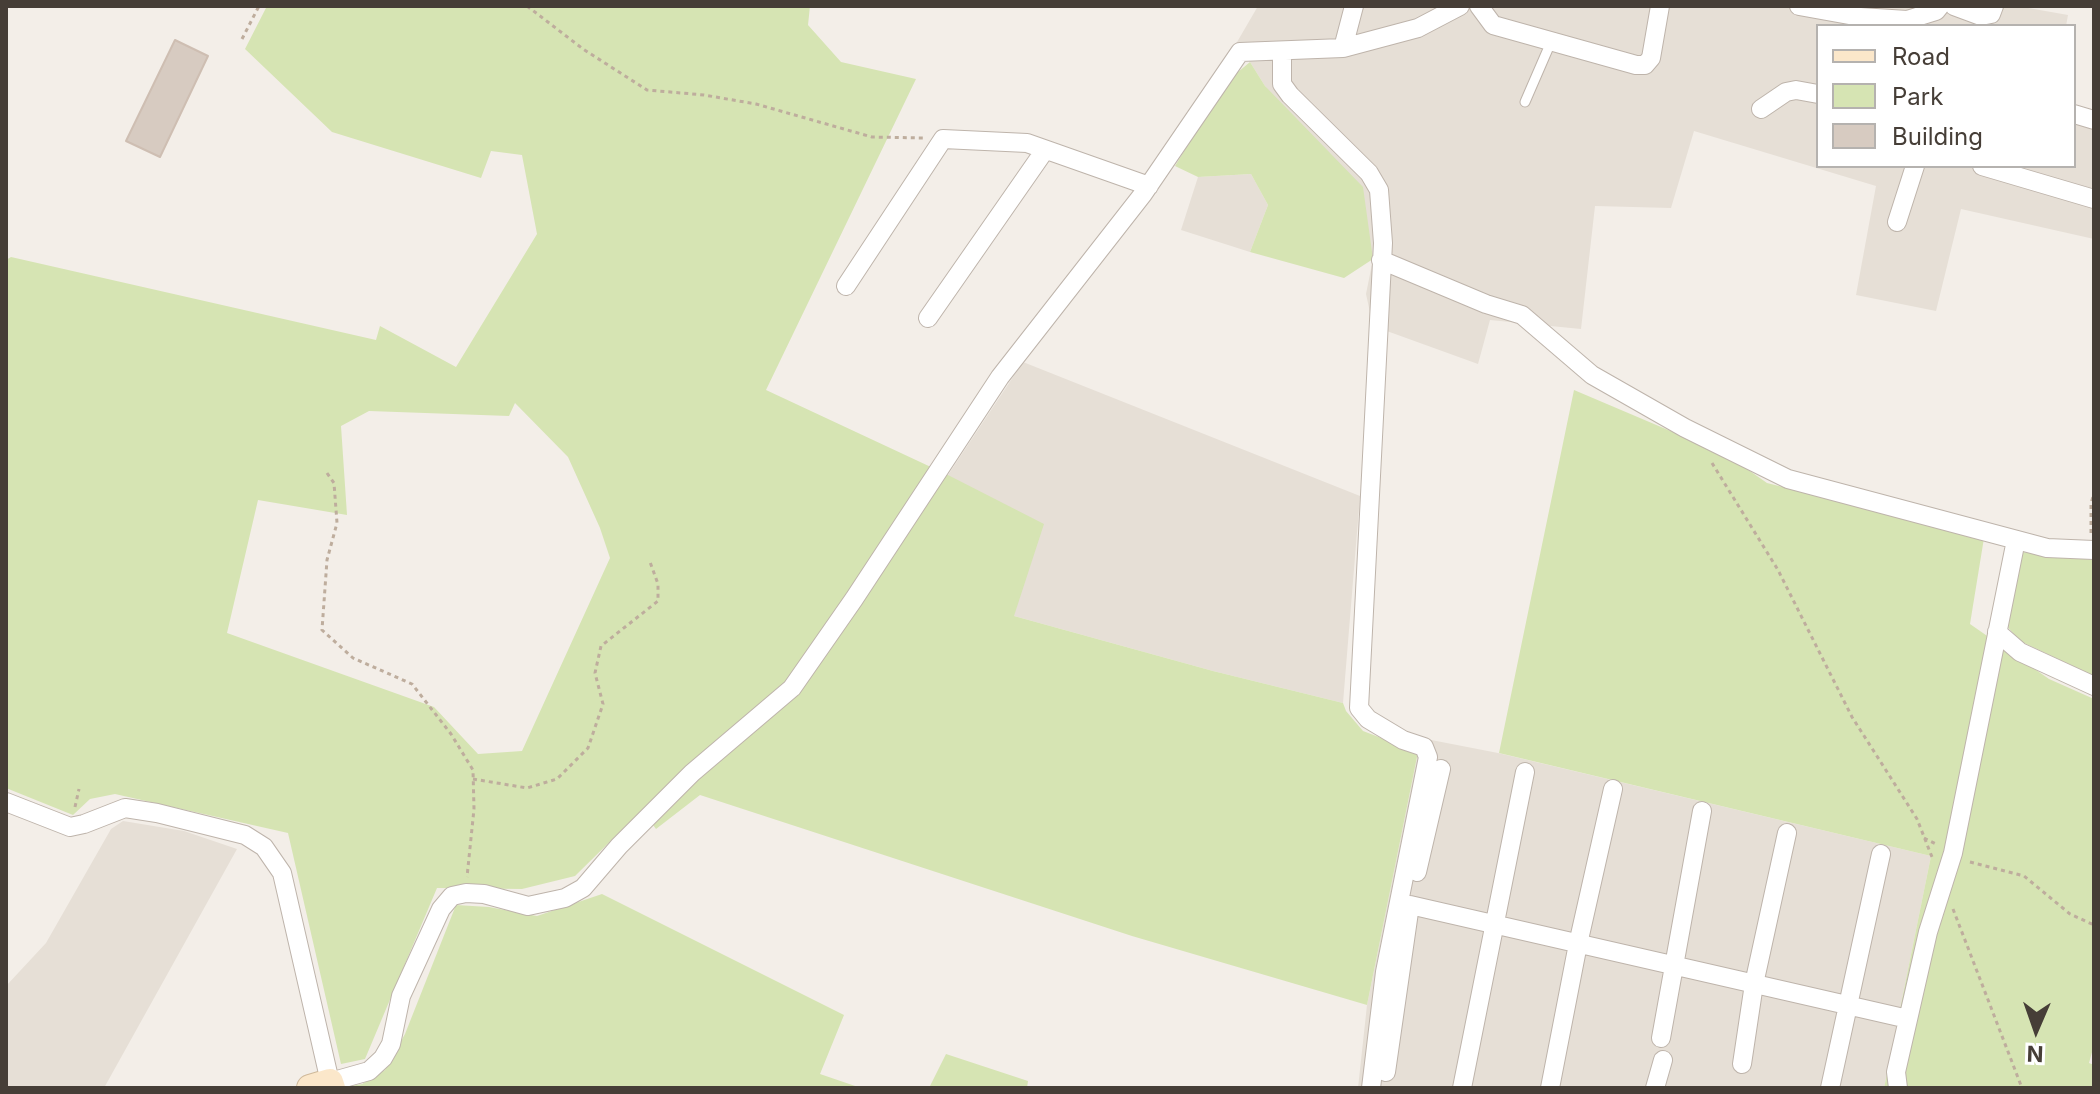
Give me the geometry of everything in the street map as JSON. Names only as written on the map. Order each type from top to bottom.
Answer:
[{"type":"street","points":[[1343,48],[1354,6]]},
{"type":"street","points":[[6,802],[70,827],[125,808],[157,813],[245,835],[264,847],[282,873],[324,1086],[369,1071],[383,1058],[391,1044],[401,996],[441,909],[452,896],[484,894],[528,906],[565,898],[583,888],[619,846],[692,773],[792,688],[1000,377],[1149,186],[1240,52],[1343,48],[1418,28],[1460,6]]},
{"type":"street","points":[[1479,6],[1493,25],[1636,65],[1645,65],[1651,58],[1660,6]]},
{"type":"street","points":[[1799,6],[1847,20],[1907,20],[1936,11],[1940,6]]},
{"type":"street","points":[[1954,6],[1981,16],[1990,15]]},
{"type":"street","points":[[1282,51],[1282,84],[1369,173],[1379,190],[1381,260],[1359,708],[1368,719],[1403,740],[1424,747],[1428,757],[1385,972],[1371,1088]]},
{"type":"street","points":[[1761,109],[1786,92],[1796,90],[1816,94]]},
{"type":"street","points":[[846,286],[943,139],[1027,143],[1149,186]]},
{"type":"street","points":[[928,318],[1045,150]]},
{"type":"street","points":[[1897,222],[1914,168]]},
{"type":"street","points":[[1989,168],[2094,199]]},
{"type":"street","points":[[1381,260],[1486,304],[1522,315],[1592,375],[1694,432],[1788,479],[2047,548],[2092,550]]},
{"type":"street","points":[[1898,1088],[1896,1072],[1928,932],[1953,853],[2016,540]]},
{"type":"street","points":[[1997,632],[2020,652],[2094,686]]},
{"type":"street","points":[[1386,1072],[1410,905],[1441,769]]},
{"type":"street","points":[[1462,1088],[1525,772]]},
{"type":"street","points":[[1550,1088],[1613,789]]},
{"type":"street","points":[[1661,1038],[1702,811]]},
{"type":"street","points":[[1742,1064],[1754,984],[1787,833]]},
{"type":"street","points":[[1830,1088],[1881,854]]},
{"type":"street","points":[[1410,905],[1908,1019]]},
{"type":"street","points":[[1655,1088],[1663,1060]]},
{"type":"lane","points":[[1525,102],[1551,42]]},
{"type":"path","points":[[242,39],[259,6]]},
{"type":"path","points":[[438,6],[464,6]]},
{"type":"path","points":[[527,6],[583,49],[647,90],[756,104],[872,137],[943,139]]},
{"type":"path","points":[[1694,432],[1778,570],[1852,717],[1917,819],[2022,1088]]},
{"type":"path","points":[[327,473],[334,483],[337,523],[327,560],[322,630],[353,658],[412,684],[451,734],[473,770],[474,809],[467,854],[466,893]]},
{"type":"path","points":[[2092,550],[2091,503],[2094,494]]},
{"type":"path","points":[[473,779],[527,788],[557,779],[588,748],[603,704],[595,673],[601,646],[658,601],[658,584],[650,562]]},
{"type":"path","points":[[1924,838],[1976,866],[2024,876],[2070,914],[2094,925]]},
{"type":"shaded area","points":[[1258,6],[2017,6],[2068,15],[2066,24],[1816,24],[1816,168],[1694,131],[1671,208],[1595,206],[1581,329],[1490,320],[1478,364],[1373,326],[1366,294],[1373,259],[1250,62],[1233,49]]},
{"type":"shaded area","points":[[2076,106],[2094,112],[2094,239],[1961,209],[1936,311],[1856,295],[1876,186],[1816,168],[2076,168]]},
{"type":"shaded area","points":[[1251,174],[1268,205],[1250,252],[1181,230],[1198,177]]},
{"type":"shaded area","points":[[1023,362],[1360,496],[1343,703],[1014,616],[948,475]]},
{"type":"shaded area","points":[[1421,738],[1498,753],[1931,856],[1884,1088],[1358,1088],[1367,1005]]},
{"type":"shaded area","points":[[123,821],[184,831],[237,849],[104,1088],[6,1088],[6,986],[46,943],[111,829]]},
{"type":"green space","points":[[267,6],[810,6],[808,25],[841,62],[916,79],[766,390],[948,475],[1044,524],[1014,616],[1343,703],[1363,731],[1418,752],[1367,1005],[1132,936],[700,795],[656,829],[642,810],[575,876],[522,889],[437,888],[365,1059],[341,1064],[288,833],[115,794],[90,799],[73,815],[6,788],[6,260],[11,257],[376,340],[380,326],[456,367],[537,234],[522,155],[491,151],[481,178],[332,132],[245,49]],"holes":[[[515,403],[568,457],[610,558],[522,751],[478,754],[434,707],[227,633],[258,500],[347,515],[341,426],[369,411],[509,416]]]},
{"type":"green space","points":[[1250,62],[1265,86],[1363,187],[1373,259],[1344,278],[1250,252],[1268,205],[1251,174],[1198,177],[1175,166],[1226,82]]},
{"type":"green space","points":[[1574,390],[1727,455],[1767,483],[1984,538],[1970,624],[2049,679],[2094,699],[2094,1045],[2089,1063],[2094,1065],[2094,1088],[1884,1088],[1931,856],[1499,753]]},
{"type":"green space","points":[[2022,552],[2094,560],[2094,676],[2020,641],[2005,624]]},
{"type":"green space","points":[[602,894],[844,1015],[820,1074],[861,1088],[340,1088],[362,1084],[385,1070],[405,1034],[456,905],[489,907],[537,916]]},
{"type":"green space","points":[[946,1054],[1028,1081],[1027,1088],[929,1088]]},
{"type":"building","points":[[175,40],[208,56],[160,157],[126,141]]}]
